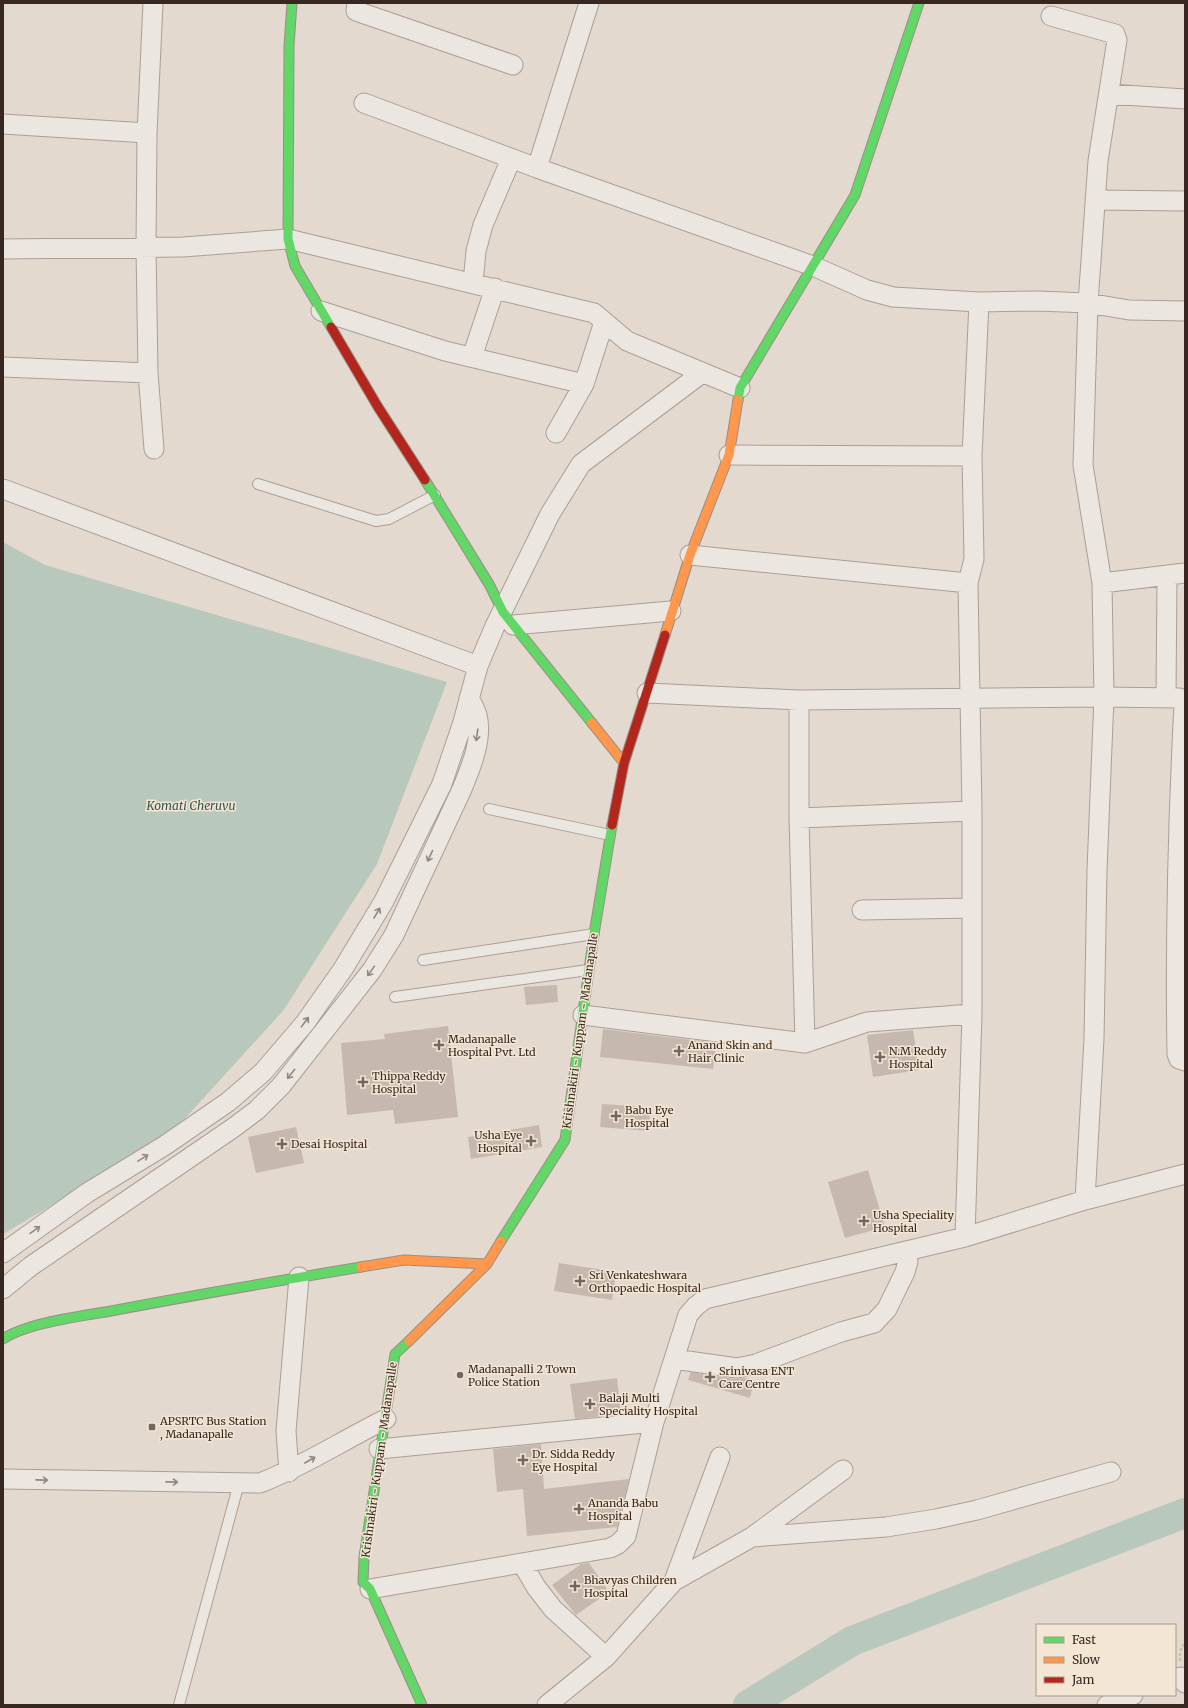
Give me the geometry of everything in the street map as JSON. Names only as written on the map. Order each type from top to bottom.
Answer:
[{"type":"main road","points":[[292,3],[289,46],[288,239],[295,266],[378,408],[435,495],[489,584],[508,619],[624,763]]},
{"type":"main road","points":[[740,388],[855,195],[919,3]]},
{"type":"main road","name":"Krishnakiri - Kuppam - Madanapalle","points":[[422,1705],[370,1589],[363,1582],[364,1557],[379,1449],[386,1419],[395,1354],[487,1264],[565,1140],[588,970],[610,835],[624,763],[690,555],[729,455],[740,388]]},
{"type":"main road","points":[[3,1339],[10,1334],[50,1322],[299,1277],[404,1260],[487,1264]]},
{"type":"street","points":[[153,3],[147,133],[146,247],[148,373],[154,449]]},
{"type":"street","points":[[357,3],[356,11],[513,64]]},
{"type":"street","points":[[537,168],[589,3]]},
{"type":"street","points":[[1050,16],[1115,34],[1117,40],[1098,161],[1088,303],[1084,465],[1102,583],[1104,697],[1097,870],[1094,1038],[1085,1200]]},
{"type":"street","points":[[1109,94],[1185,99]]},
{"type":"street","points":[[364,103],[511,159],[813,266],[867,290],[893,297],[979,302],[1038,301],[1088,303],[1129,310],[1185,311]]},
{"type":"street","points":[[3,124],[147,133]]},
{"type":"street","points":[[473,283],[476,251],[483,225],[511,159]]},
{"type":"street","points":[[1096,200],[1185,201]]},
{"type":"street","points":[[3,249],[182,247],[288,239],[594,313],[627,341],[740,388]]},
{"type":"street","points":[[472,357],[494,288]]},
{"type":"street","points":[[965,1237],[972,1014],[972,811],[968,583],[974,559],[972,456],[979,302]]},
{"type":"street","points":[[321,311],[445,351],[584,384]]},
{"type":"street","points":[[556,433],[584,384],[604,322]]},
{"type":"street","points":[[3,367],[148,373]]},
{"type":"street","points":[[3,1253],[87,1193],[164,1146],[228,1102],[263,1072],[305,1023],[343,969],[384,901],[442,784],[463,722],[478,666],[508,619],[550,514],[581,464],[702,373]]},
{"type":"street","points":[[729,455],[972,456]]},
{"type":"street","points":[[3,489],[478,666]]},
{"type":"street","points":[[690,555],[968,583]]},
{"type":"street","points":[[1102,583],[1176,574],[1166,698]]},
{"type":"street","points":[[508,619],[671,611]]},
{"type":"street","points":[[647,693],[799,700],[1104,697],[1178,698],[1184,704],[1180,979],[1177,1054],[1179,1059],[1185,1061]]},
{"type":"street","points":[[3,1289],[31,1266],[233,1128],[257,1110],[281,1086],[372,970],[394,935],[471,766],[478,731],[477,715],[469,698]]},
{"type":"street","points":[[799,700],[799,818],[805,1043]]},
{"type":"street","points":[[799,818],[972,811]]},
{"type":"street","points":[[862,910],[972,908]]},
{"type":"street","points":[[583,1015],[805,1043],[868,1022],[972,1014]]},
{"type":"street","points":[[370,1589],[610,1548],[618,1544],[626,1536],[654,1422],[688,1315],[705,1299],[965,1237],[1085,1200],[1185,1174]]},
{"type":"street","points":[[674,1359],[737,1368],[756,1364],[841,1332],[874,1323],[887,1309],[905,1272],[908,1261],[907,1251]]},
{"type":"street","points":[[289,1472],[286,1431],[299,1277]]},
{"type":"street","points":[[3,1479],[260,1483],[289,1472],[356,1433],[386,1419]]},
{"type":"street","points":[[379,1449],[654,1422]]},
{"type":"street","points":[[674,1581],[720,1457]]},
{"type":"street","points":[[547,1705],[606,1657],[674,1581],[752,1537],[843,1470]]},
{"type":"street","points":[[752,1537],[886,1527],[936,1520],[977,1510],[1111,1472]]},
{"type":"street","points":[[522,1563],[536,1587],[552,1609],[606,1657]]},
{"type":"street","points":[[1176,1679],[1181,1677],[1185,1683]]},
{"type":"street","points":[[1107,1705],[1130,1696]]},
{"type":"lane","points":[[258,484],[376,521],[390,520],[435,495]]},
{"type":"lane","points":[[489,809],[610,835]]},
{"type":"lane","points":[[423,960],[594,934]]},
{"type":"lane","points":[[395,997],[588,970]]},
{"type":"lane","points":[[179,1705],[239,1483]]},
{"type":"water","name":"Komati Cheruvu","points":[[3,542],[45,565],[447,682],[377,864],[283,1011],[169,1136],[3,1234]]},
{"type":"building","points":[[557,985],[558,1002],[526,1005],[524,987]]},
{"type":"building","points":[[448,1026],[458,1117],[395,1124],[393,1110],[347,1115],[341,1043],[385,1039],[384,1034]]},
{"type":"building","points":[[603,1029],[716,1043],[713,1069],[600,1057]]},
{"type":"building","points":[[913,1030],[919,1070],[873,1077],[867,1035]]},
{"type":"building","points":[[602,1104],[650,1107],[649,1131],[600,1127]]},
{"type":"building","points":[[539,1125],[542,1147],[471,1159],[468,1137]]},
{"type":"building","points":[[296,1127],[304,1163],[256,1173],[248,1137]]},
{"type":"building","points":[[868,1170],[885,1227],[845,1238],[828,1182]]},
{"type":"building","points":[[559,1263],[616,1272],[612,1300],[554,1291]]},
{"type":"building","points":[[691,1372],[735,1379],[745,1378],[754,1380],[750,1398],[688,1380]]},
{"type":"building","points":[[617,1378],[621,1414],[575,1419],[570,1384]]},
{"type":"building","points":[[541,1444],[544,1489],[629,1479],[617,1527],[527,1536],[523,1489],[497,1492],[493,1449]]},
{"type":"building","points":[[589,1563],[609,1592],[576,1615],[552,1585],[581,1564]]},
{"type":"waterway","points":[[748,1705],[852,1641],[1185,1513]]},
{"type":"traffic: fast","points":[[292,3],[289,46],[288,239],[295,266],[331,327]]},
{"type":"traffic: fast","points":[[738,400],[740,388],[855,195],[919,3]]},
{"type":"traffic: fast","points":[[425,480],[489,584],[503,612],[592,723]]},
{"type":"traffic: fast","points":[[501,1241],[565,1140],[594,934],[612,825]]},
{"type":"traffic: fast","points":[[3,1339],[13,1333],[40,1324],[361,1267]]},
{"type":"traffic: fast","points":[[409,1341],[395,1354],[364,1557],[363,1582],[370,1589],[422,1705]]},
{"type":"traffic: slow","points":[[665,635],[690,555],[729,455],[738,400]]},
{"type":"traffic: slow","points":[[592,723],[624,763]]},
{"type":"traffic: slow","points":[[409,1341],[487,1264],[501,1241]]},
{"type":"traffic: slow","points":[[361,1267],[404,1260],[487,1264]]},
{"type":"traffic: jam","points":[[331,327],[378,407],[425,480]]},
{"type":"traffic: jam","points":[[612,825],[624,763],[665,635]]},
{"type":"place","name":"Madanapalle Hospital Pvt. Ltd","points":[[439,1045]]},
{"type":"place","name":"Anand Skin and Hair Clinic","points":[[679,1051]]},
{"type":"place","name":"N.M Reddy Hospital","points":[[880,1057]]},
{"type":"place","name":"Thippa Reddy Hospital","points":[[363,1082]]},
{"type":"place","name":"Babu Eye Hospital","points":[[616,1116]]},
{"type":"place","name":"Usha Eye Hospital","points":[[531,1141]]},
{"type":"place","name":"Desai Hospital","points":[[282,1144]]},
{"type":"place","name":"Usha Speciality Hospital","points":[[864,1221]]},
{"type":"place","name":"Sri Venkateshwara Orthopaedic Hospital","points":[[580,1281]]},
{"type":"place","name":"Madanapalli 2 Town Police Station","points":[[460,1375]]},
{"type":"place","name":"Srinivasa ENT Care Centre","points":[[710,1377]]},
{"type":"place","name":"Balaji Multi Speciality Hospital","points":[[590,1404]]},
{"type":"place","name":"APSRTC Bus Station , Madanapalle","points":[[152,1427]]},
{"type":"place","name":"Dr. Sidda Reddy Eye Hospital","points":[[523,1460]]},
{"type":"place","name":"Ananda Babu Hospital","points":[[579,1509]]},
{"type":"place","name":"Bhavyas Children Hospital","points":[[575,1586]]}]
